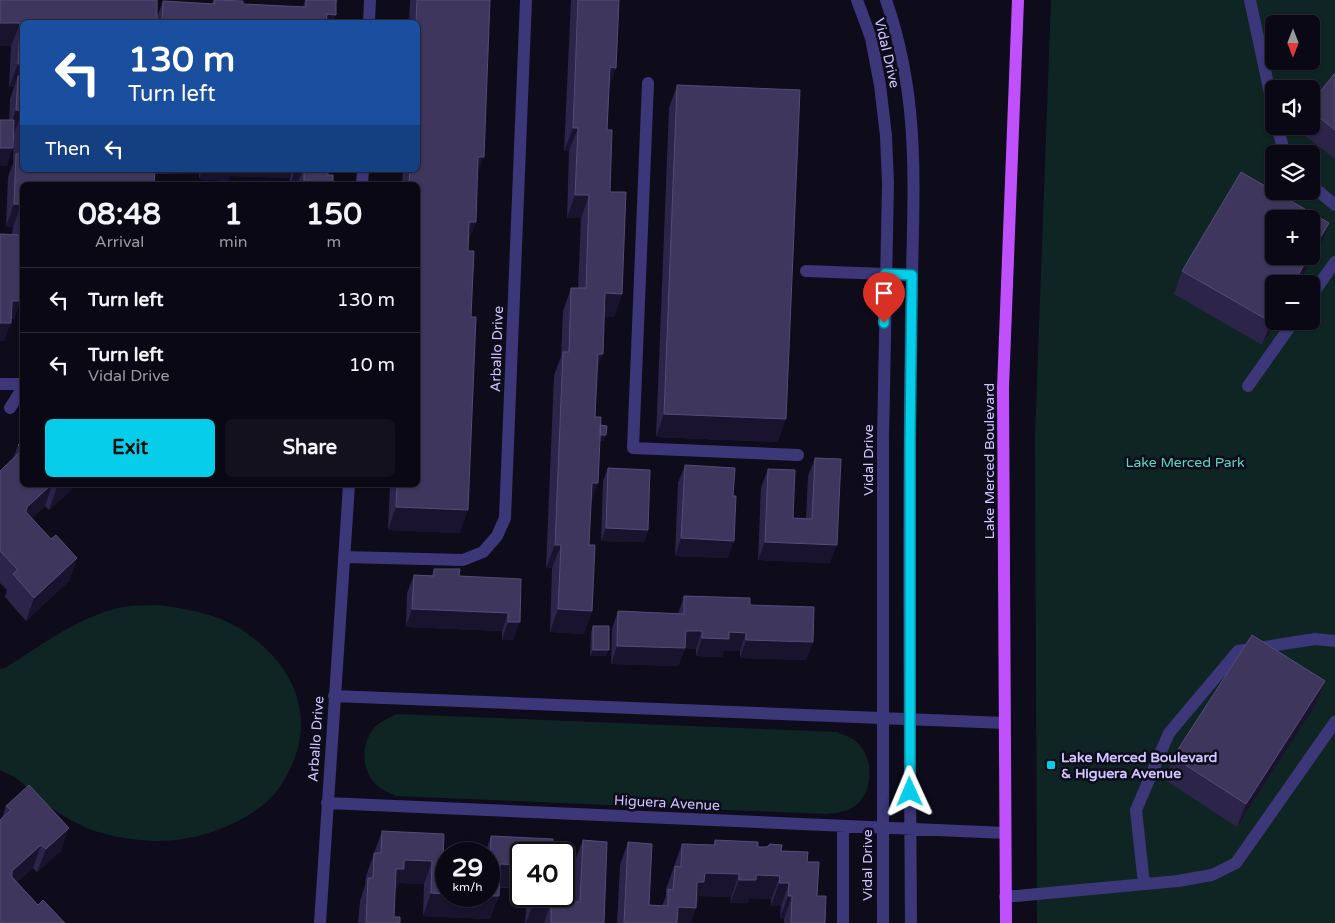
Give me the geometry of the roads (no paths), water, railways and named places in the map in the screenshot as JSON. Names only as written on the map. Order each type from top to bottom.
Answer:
[{"type":"main road","name":"Lake Merced Boulevard","points":[[1006,923],[1003,388],[1018,0]]},
{"type":"street","points":[[369,20],[370,0]]},
{"type":"street","name":"Arballo Drive","points":[[344,557],[463,560],[483,552],[497,536],[505,518],[526,0]]},
{"type":"street","name":"Vidal Drive","points":[[857,0],[870,38],[880,85],[886,136],[888,183],[882,439],[882,923]]},
{"type":"street","name":"Vidal Drive","points":[[886,0],[897,31],[907,81],[913,134],[915,183],[910,439],[909,719],[911,923]]},
{"type":"street","points":[[1250,0],[1267,80]]},
{"type":"street","points":[[648,83],[633,448],[798,455]]},
{"type":"street","points":[[1320,192],[1335,205]]},
{"type":"street","points":[[1320,283],[1335,262]]},
{"type":"street","points":[[806,271],[912,275]]},
{"type":"street","points":[[1248,386],[1288,330]]},
{"type":"street","points":[[0,384],[20,384]]},
{"type":"street","points":[[10,408],[20,392]]},
{"type":"street","name":"Arballo Drive","points":[[320,923],[349,487]]},
{"type":"street","points":[[1144,884],[1136,810],[1169,733],[1238,651],[1315,639],[1335,642]]},
{"type":"street","points":[[334,696],[1005,723]]},
{"type":"street","points":[[1005,897],[1178,881],[1212,875],[1236,863],[1335,722]]},
{"type":"street","name":"Higuera Avenue","points":[[327,803],[1005,833]]},
{"type":"street","name":"Vidal Drive","points":[[843,826],[843,923]]},
{"type":"place","name":"Lake Merced Boulevard & Higuera Avenue","points":[[1051,765]]},
{"type":"park label","name":"Lake Merced Park","points":[[1185,462]]}]
